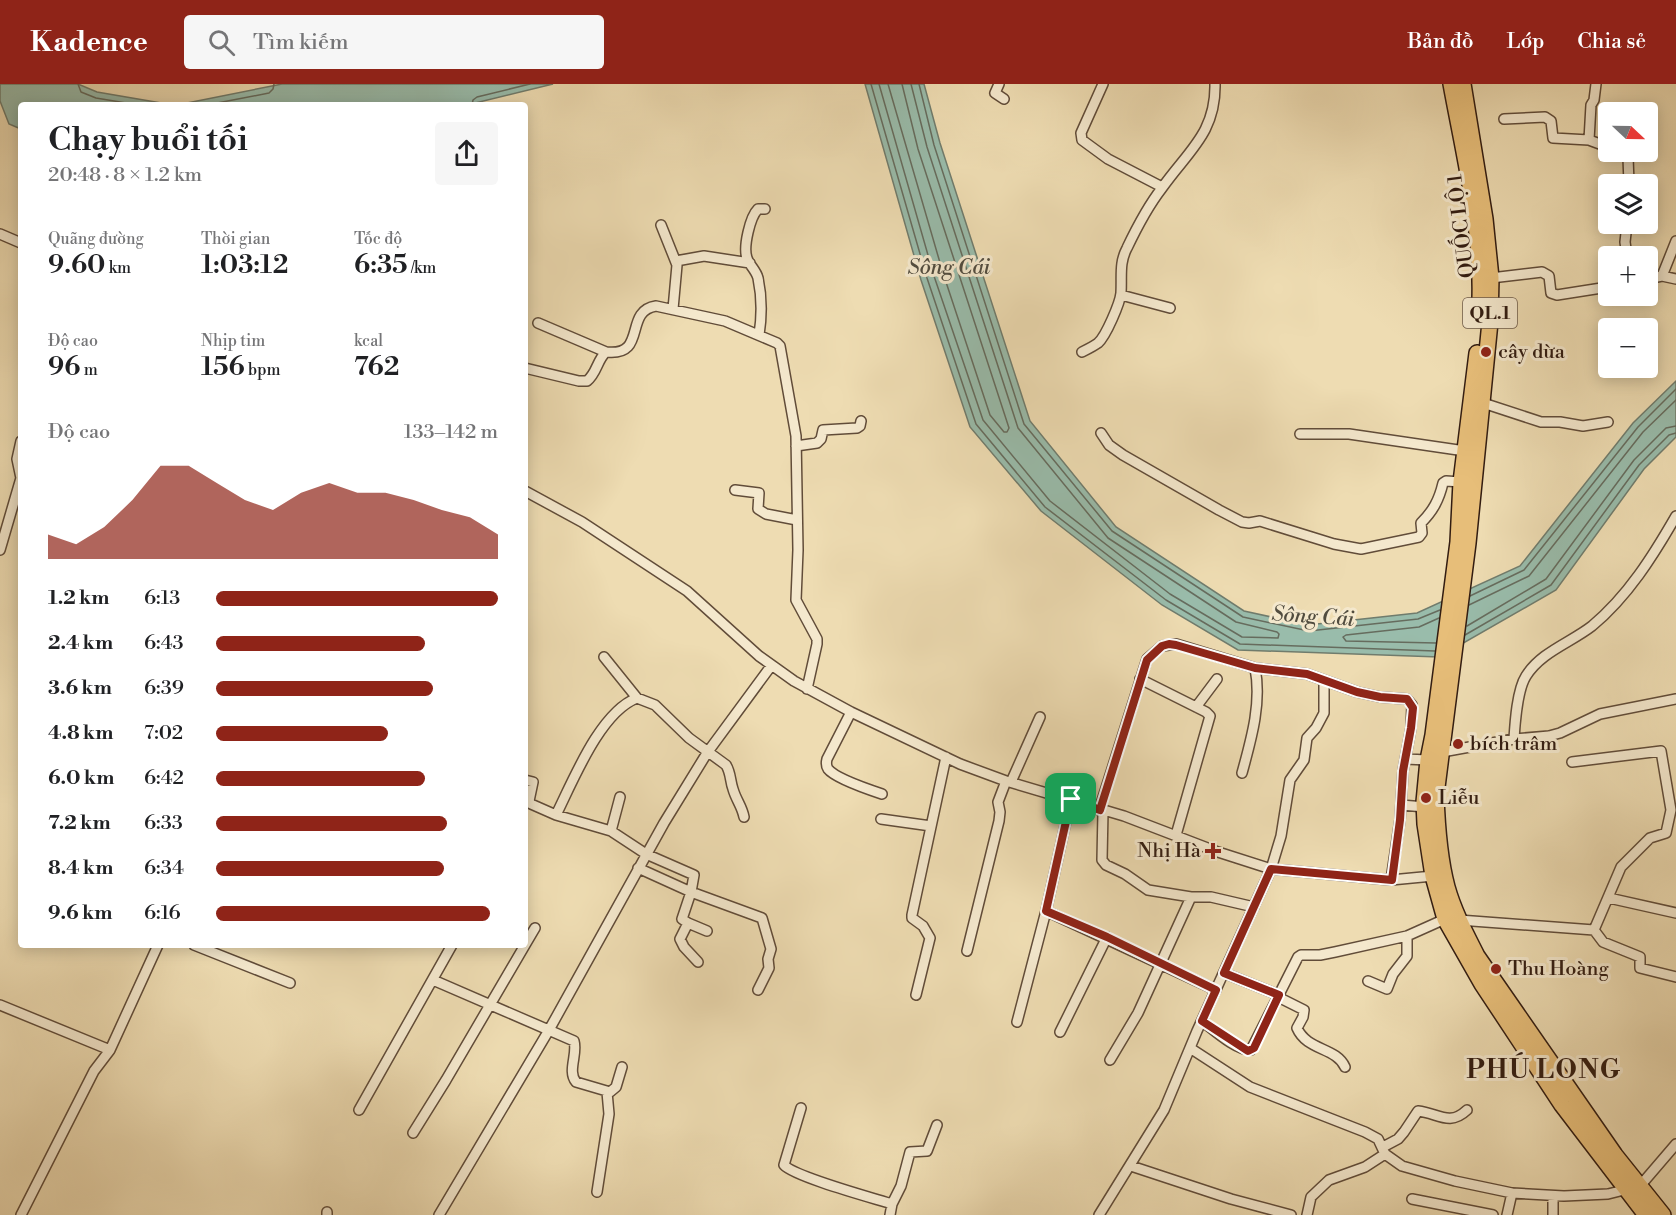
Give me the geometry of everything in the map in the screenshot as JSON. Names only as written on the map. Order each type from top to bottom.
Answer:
[{"type":"highway","name":"QUỐC LỘ 1","points":[[1451,84],[1472,205],[1480,283],[1476,364],[1461,482],[1463,543]]},
{"type":"highway","name":"QUỐC LỘ 1","points":[[1463,84],[1485,219],[1491,278],[1490,322],[1483,403],[1463,543]]},
{"type":"highway","name":"QL.1","points":[[1463,543],[1439,735],[1428,760],[1425,807],[1427,844],[1433,876],[1482,984],[1550,1088],[1633,1188],[1663,1215]]},
{"type":"highway","name":"QL.1","points":[[1439,735],[1442,752],[1436,795],[1438,836],[1452,920]]},
{"type":"highway","name":"QL.1","points":[[1633,1188],[1641,1213]]},
{"type":"street","points":[[999,84],[995,93],[1004,99]]},
{"type":"street","points":[[1103,84],[1082,133],[1082,140],[1108,159],[1162,187]]},
{"type":"street","points":[[1082,352],[1099,342],[1104,336],[1121,295],[1120,270],[1125,251],[1162,187],[1197,143],[1210,122],[1214,109],[1215,84]]},
{"type":"street","points":[[1589,140],[1591,105],[1596,84]]},
{"type":"street","points":[[1504,119],[1545,117],[1551,121],[1553,138],[1589,140],[1598,143]]},
{"type":"street","points":[[759,335],[760,291],[755,271],[746,254],[752,216],[758,209],[765,209]]},
{"type":"street","points":[[661,225],[676,261],[677,271],[672,309]]},
{"type":"street","points":[[0,234],[18,242]]},
{"type":"street","points":[[1662,276],[1676,241]]},
{"type":"street","points":[[676,261],[704,256],[750,262]]},
{"type":"street","points":[[1491,278],[1542,272],[1549,276],[1551,293],[1557,296],[1598,289]]},
{"type":"street","points":[[1658,277],[1676,279]]},
{"type":"street","points":[[1121,295],[1170,308]]},
{"type":"street","points":[[538,323],[606,352],[622,352],[628,348],[638,320],[650,307],[656,306],[725,321],[780,346],[796,436],[796,600],[817,639],[807,689]]},
{"type":"street","points":[[528,369],[585,382],[594,376],[602,355],[606,352]]},
{"type":"street","points":[[1483,403],[1541,422],[1560,422],[1583,426],[1608,422]]},
{"type":"street","points":[[796,446],[817,443],[821,439],[823,430],[857,428],[861,421]]},
{"type":"street","points":[[1101,433],[1109,445],[1123,455],[1242,522],[1260,521],[1334,544],[1361,549],[1419,537],[1422,533],[1421,523],[1431,514],[1440,497],[1443,483],[1446,481],[1461,482]]},
{"type":"street","points":[[1300,434],[1349,434],[1465,451]]},
{"type":"street","points":[[0,550],[18,488]]},
{"type":"street","points":[[735,490],[759,493],[758,508],[766,514],[797,520]]},
{"type":"street","points":[[528,493],[582,522],[687,591],[771,666],[807,689],[946,757],[1009,782],[1124,816],[1218,852],[1271,869],[1392,880],[1433,876]]},
{"type":"street","points":[[1514,739],[1524,678],[1540,660],[1592,625],[1619,599],[1654,555],[1676,516]]},
{"type":"street","points":[[1254,907],[1210,897],[1191,897],[1148,890],[1125,874],[1106,865],[1102,860],[1101,810],[1147,660],[1162,646],[1176,645],[1255,668],[1307,674],[1357,692],[1410,701],[1413,708],[1392,880]]},
{"type":"street","points":[[604,657],[637,698],[655,705],[688,738],[728,768],[732,787],[742,807],[744,817]]},
{"type":"street","points":[[439,1215],[549,1030],[638,868],[707,753],[771,666]]},
{"type":"street","points":[[1242,773],[1255,720],[1257,678],[1255,668]]},
{"type":"street","points":[[1140,679],[1210,716],[1176,835]]},
{"type":"street","points":[[1196,707],[1217,679]]},
{"type":"street","points":[[1100,1215],[1164,1110],[1271,869],[1281,836],[1290,780],[1306,757],[1307,738],[1316,728],[1324,713],[1324,680]]},
{"type":"street","points":[[556,815],[582,761],[605,725],[624,704],[637,698]]},
{"type":"street","points":[[1442,752],[1560,733],[1600,714],[1676,699]]},
{"type":"street","points":[[851,712],[827,759],[826,766],[828,770],[840,777],[882,794]]},
{"type":"street","points":[[967,951],[999,821],[998,802],[1040,717]]},
{"type":"street","points":[[1572,762],[1662,752],[1671,810],[1666,833],[1650,838],[1621,867],[1594,930]]},
{"type":"street","points":[[916,995],[930,938],[926,930],[912,918],[912,915],[946,757]]},
{"type":"street","points":[[1405,759],[1428,760]]},
{"type":"street","points":[[528,781],[533,782],[529,803],[556,815],[611,831],[646,854],[694,875],[682,919],[708,931]]},
{"type":"street","points":[[611,831],[620,797]]},
{"type":"street","points":[[1017,1022],[1046,911],[1071,799]]},
{"type":"street","points":[[1401,805],[1425,807]]},
{"type":"street","points":[[881,819],[931,826]]},
{"type":"street","points":[[638,868],[691,892],[762,918],[771,949],[768,959],[769,968],[758,990]]},
{"type":"street","points":[[1110,1060],[1138,1013],[1191,897]]},
{"type":"street","points":[[1609,898],[1676,914]]},
{"type":"street","points":[[1046,911],[1107,937],[1216,990]]},
{"type":"street","points":[[1202,1021],[1243,1050],[1251,1050],[1295,960],[1301,955],[1320,955],[1407,936],[1452,920],[1594,930],[1603,942],[1640,957],[1640,968],[1676,977]]},
{"type":"street","points":[[688,923],[680,939],[698,962]]},
{"type":"street","points":[[528,940],[535,928]]},
{"type":"street","points":[[1368,981],[1387,989],[1393,974],[1407,956],[1407,936]]},
{"type":"street","points":[[1060,1032],[1107,937]]},
{"type":"street","points":[[21,1215],[94,1071],[110,1050],[157,948]]},
{"type":"street","points":[[202,948],[290,983]]},
{"type":"street","points":[[359,1110],[450,948]]},
{"type":"street","points":[[413,1133],[447,1080],[523,948]]},
{"type":"street","points":[[1224,973],[1304,1010],[1297,1028],[1300,1034],[1312,1046],[1340,1058],[1345,1067]]},
{"type":"street","points":[[433,980],[576,1043],[573,1080],[576,1083],[607,1092],[614,1090],[622,1067]]},
{"type":"street","points":[[0,1005],[110,1050]]},
{"type":"street","points":[[1190,1048],[1250,1087],[1378,1139],[1384,1150],[1402,1166],[1455,1181],[1512,1193],[1588,1196],[1633,1188],[1676,1144]]},
{"type":"street","points":[[597,1192],[609,1114],[607,1092]]},
{"type":"street","points":[[801,1108],[784,1165],[788,1169],[892,1204]]},
{"type":"street","points":[[1307,1215],[1313,1196],[1329,1180],[1365,1167],[1398,1139],[1418,1111],[1449,1119],[1456,1118],[1467,1110]]},
{"type":"street","points":[[890,1215],[910,1152],[912,1150],[926,1151],[937,1125]]},
{"type":"street","points":[[1131,1166],[1231,1199],[1291,1215]]},
{"type":"street","points":[[1507,1215],[1512,1193]]},
{"type":"street","points":[[1553,1196],[1553,1215]]},
{"type":"street","points":[[1412,1199],[1493,1215]]},
{"type":"water","points":[[0,84],[78,84],[97,92],[155,102],[18,102],[18,128],[9,124],[0,101]]},
{"type":"water","points":[[282,84],[553,84],[479,102],[192,102]]},
{"type":"water","name":"Sông Cái","points":[[865,84],[924,84],[940,143],[1030,421],[1116,527],[1244,611],[1308,625],[1417,613],[1520,566],[1633,423],[1676,381],[1676,437],[1644,469],[1556,590],[1439,657],[1238,650],[1162,605],[1041,511],[970,427],[921,280]]},
{"type":"place","name":"cây dừa","points":[[1486,352]]},
{"type":"place","name":"bích trâm","points":[[1458,744]]},
{"type":"place","name":"Liễu","points":[[1426,798]]},
{"type":"place","name":"Nhị Hà","points":[[1213,851]]},
{"type":"place","name":"Thu Hoàng","points":[[1496,969]]},
{"type":"district","name":"PHÚ LONG","points":[[1544,1070]]},
{"type":"route","points":[[1169,644],[1255,668],[1307,674],[1357,692],[1407,699],[1413,708],[1403,771],[1400,820],[1392,880],[1271,869],[1224,973],[1279,995],[1254,1048],[1248,1051],[1243,1050],[1202,1021],[1216,990],[1107,937],[1046,911],[1071,799],[1100,810],[1147,660],[1162,646],[1169,644]]}]
